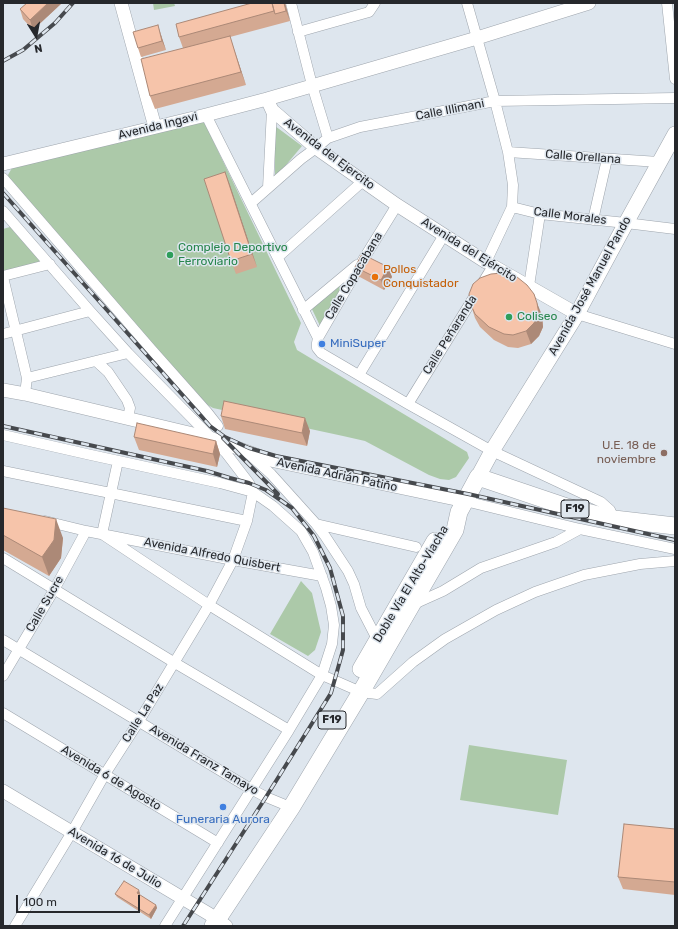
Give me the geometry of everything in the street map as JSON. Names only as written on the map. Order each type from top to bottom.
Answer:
[{"type":"highway","name":"F19","points":[[462,507],[478,477],[567,506],[614,518],[675,526]]},
{"type":"highway","name":"Doble Vía El Alto-Viacha","points":[[213,922],[282,804],[412,604],[455,530],[462,507]]},
{"type":"highway","name":"Doble Vía El Alto-Viacha","points":[[213,922],[291,808],[356,690],[377,639],[445,524],[462,507]]},
{"type":"main road","name":"Avenida José Manuel Pando","points":[[478,477],[492,451],[577,314],[675,134]]},
{"type":"street","points":[[121,3],[155,127]]},
{"type":"street","points":[[291,3],[312,85],[328,138]]},
{"type":"street","points":[[298,32],[369,12],[376,3]]},
{"type":"street","name":"Calle Peñaranda","points":[[408,404],[490,264],[512,207],[513,185],[508,152],[467,3]]},
{"type":"street","name":"Avenida Ingavi","points":[[3,164],[206,115],[269,104],[312,85],[477,38],[589,3]]},
{"type":"street","points":[[667,3],[675,78]]},
{"type":"street","name":"Calle Illimani","points":[[250,203],[328,138],[360,127],[495,101],[675,98]]},
{"type":"street","points":[[268,188],[269,104]]},
{"type":"street","name":"Avenida del Ejercito","points":[[269,104],[316,148],[397,205]]},
{"type":"street","points":[[206,115],[278,257],[321,353],[492,451],[601,502],[610,510],[614,518]]},
{"type":"street","name":"Calle Orellana","points":[[508,152],[659,162]]},
{"type":"street","points":[[593,220],[607,159]]},
{"type":"street","points":[[3,178],[218,426]]},
{"type":"street","points":[[278,257],[363,181]]},
{"type":"street","name":"Avenida del Ejército","points":[[397,205],[490,264],[577,314],[675,344]]},
{"type":"street","name":"Calle Copacabana","points":[[317,343],[363,260],[397,205]]},
{"type":"street","name":"Calle Morales","points":[[512,207],[540,214],[675,230]]},
{"type":"street","points":[[3,211],[7,221],[50,264],[90,312],[226,453],[249,482],[253,492]]},
{"type":"street","points":[[529,286],[540,214]]},
{"type":"street","points":[[359,375],[444,235]]},
{"type":"street","points":[[303,310],[363,260]]},
{"type":"street","points":[[25,394],[27,378],[3,276],[50,264]]},
{"type":"street","points":[[3,334],[90,312]]},
{"type":"street","points":[[27,378],[128,353]]},
{"type":"street","points":[[96,361],[108,372],[127,400],[130,408],[128,418]]},
{"type":"street","name":"Avenida Adrián Patiño","points":[[3,390],[210,438],[270,460],[462,507],[580,529],[675,549]]},
{"type":"street","points":[[3,435],[220,482],[253,492],[301,531],[313,552],[322,576],[331,606],[334,625],[332,644],[322,675],[165,926]]},
{"type":"street","points":[[246,451],[271,474],[325,536],[348,571],[354,584],[361,608],[377,639]]},
{"type":"street","points":[[118,461],[102,534],[210,605],[322,675],[356,690],[377,694],[413,662],[445,639],[496,610],[535,592],[584,575],[640,564],[675,561]]},
{"type":"street","points":[[3,471],[247,521]]},
{"type":"street","name":"Calle La Paz","points":[[15,926],[105,774],[210,605],[233,560],[247,521],[253,492]]},
{"type":"street","name":"Avenida Alfredo Quisbert","points":[[33,519],[233,560],[322,576]]},
{"type":"street","points":[[316,524],[416,547]]},
{"type":"street","points":[[412,604],[443,591],[481,568],[556,542],[580,529]]},
{"type":"street","name":"Calle Sucre","points":[[3,676],[54,590],[86,530]]},
{"type":"street","points":[[3,558],[175,663],[289,730]]},
{"type":"street","name":"Avenida Franz Tamayo","points":[[3,640],[251,789],[282,804]]},
{"type":"street","name":"Avenida 6 de Agosto","points":[[3,713],[218,843]]},
{"type":"street","name":"Avenida 16 de Julio","points":[[3,791],[182,899],[213,922]]},
{"type":"green space","points":[[153,3],[174,3],[175,6],[154,10]]},
{"type":"green space","name":"Complejo Deportivo Ferroviario","points":[[203,121],[301,323],[294,342],[297,350],[467,452],[469,458],[456,477],[449,480],[440,479],[429,475],[365,441],[213,408],[206,404],[10,186],[8,175],[13,166]]},
{"type":"green space","points":[[275,126],[302,146],[275,178]]},
{"type":"green space","points":[[10,227],[41,262],[4,272],[3,229]]},
{"type":"green space","points":[[353,269],[321,328],[311,307]]},
{"type":"green space","points":[[301,581],[312,593],[321,632],[315,650],[308,656],[270,634]]},
{"type":"green space","points":[[469,745],[567,760],[558,815],[460,800]]},
{"type":"building","points":[[27,3],[48,3],[30,20],[20,9]]},
{"type":"building","points":[[252,3],[272,3],[274,11],[179,37],[176,24]]},
{"type":"building","points":[[272,3],[284,3],[286,11],[275,14]]},
{"type":"building","points":[[158,25],[162,41],[138,48],[133,32]]},
{"type":"building","points":[[230,36],[241,72],[150,96],[141,59]]},
{"type":"building","points":[[225,172],[252,254],[231,261],[204,179]]},
{"type":"building","points":[[362,254],[388,267],[381,280],[355,267]]},
{"type":"building","name":"Coliseo","points":[[502,273],[517,277],[527,285],[534,294],[539,314],[534,323],[526,331],[513,335],[504,334],[489,327],[475,314],[471,305],[469,294],[473,284],[480,278],[491,274]]},
{"type":"building","points":[[224,401],[305,418],[302,433],[221,416]]},
{"type":"building","points":[[137,423],[216,441],[213,454],[134,437]]},
{"type":"building","points":[[3,508],[56,519],[54,540],[42,557],[3,535]]},
{"type":"building","points":[[624,824],[675,829],[675,882],[618,877]]},
{"type":"building","points":[[124,881],[139,890],[137,893],[156,905],[149,915],[115,894]]},
{"type":"railway","points":[[3,61],[23,50],[55,23],[73,3]]},
{"type":"railway","points":[[3,193],[210,426],[225,437],[249,448],[276,456],[468,494],[675,540]]},
{"type":"railway","points":[[3,426],[207,471],[249,483],[266,490],[292,508],[314,536],[330,568],[343,616],[343,650],[331,693],[183,926]]},
{"type":"railway","points":[[223,438],[278,494]]},
{"type":"place","name":"Complejo Deportivo Ferroviario","points":[[170,255]]},
{"type":"place","name":"Pollos Conquistador","points":[[375,277]]},
{"type":"place","name":"Coliseo","points":[[509,317]]},
{"type":"place","name":"MiniSuper","points":[[322,344]]},
{"type":"place","name":"U.E. 18 de noviembre","points":[[664,453]]},
{"type":"place","name":"Funeraria Aurora","points":[[223,807]]}]
